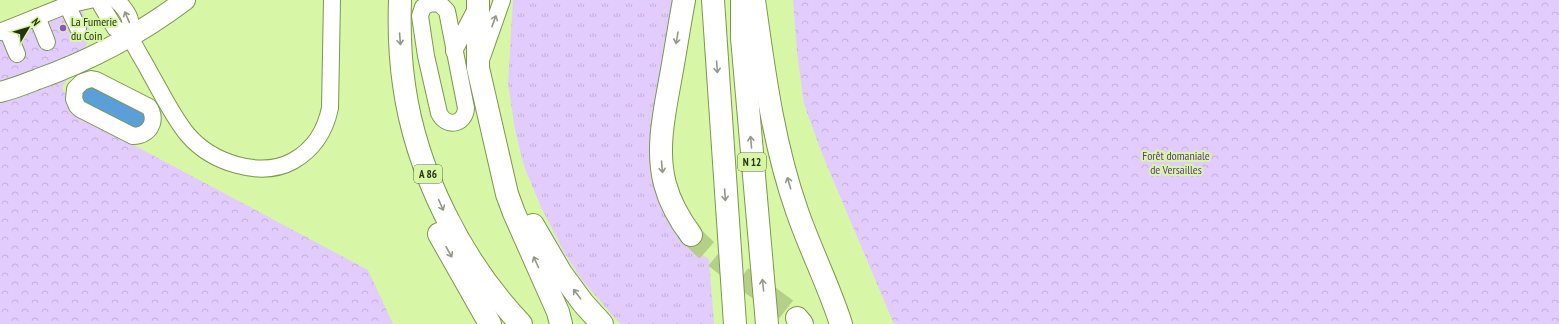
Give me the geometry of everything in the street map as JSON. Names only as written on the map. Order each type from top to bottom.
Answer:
[{"type":"highway","points":[[385,0],[386,55],[389,82],[394,110],[407,158],[420,194],[432,219],[487,320]]},
{"type":"highway","name":"A 86","points":[[400,0],[399,28],[404,85],[411,121],[434,189],[448,220],[479,272],[495,294],[521,324]]},
{"type":"highway","points":[[684,0],[665,107],[662,128],[661,155],[664,183],[669,199],[675,212],[691,235]]},
{"type":"highway","name":"N 12","points":[[713,0],[735,324]]},
{"type":"highway","name":"N 12","points":[[742,0],[742,38],[767,324]]},
{"type":"highway","points":[[754,0],[770,111],[797,210],[834,324]]},
{"type":"highway","points":[[478,3],[468,68],[488,113],[514,186],[529,218],[561,273],[583,303],[602,324]]},
{"type":"highway","points":[[488,113],[510,200],[555,305],[561,324]]},
{"type":"highway","points":[[797,210],[841,324]]},
{"type":"main road","points":[[0,92],[58,72],[130,37],[160,19],[185,0]]},
{"type":"lane","points":[[17,54],[3,31],[67,5],[90,0]]},
{"type":"lane","points":[[102,0],[101,5],[115,28],[130,37]]},
{"type":"lane","points":[[116,0],[129,18],[130,37],[187,134],[199,146],[213,155],[231,163],[263,169],[276,167],[302,155],[313,146],[327,122],[330,108],[332,0]]},
{"type":"lane","points":[[468,68],[454,52],[447,11],[440,4],[436,3],[427,4],[421,11],[420,16],[428,63],[439,113],[444,120],[452,123],[461,120],[466,113],[468,68],[502,0]]},
{"type":"lane","points":[[454,52],[478,3]]},
{"type":"lane","points":[[67,5],[78,28]]},
{"type":"lane","points":[[37,17],[48,42]]},
{"type":"lane","points":[[91,79],[96,80],[149,107],[154,120],[150,129],[143,135],[133,136],[80,109],[75,103],[74,94],[78,85],[91,79]]},
{"type":"lane","points":[[149,107],[163,95]]},
{"type":"green space","points":[[78,0],[92,35],[62,88],[77,115],[368,270],[393,324],[0,324],[0,27]]},
{"type":"green space","points":[[513,0],[674,0],[653,123],[677,229],[691,247],[709,259],[714,324],[620,324],[582,280],[564,252],[541,207],[524,166],[515,130],[508,83]]},
{"type":"green space","name":"Forêt domaniale de Versailles","points":[[793,0],[1559,0],[1559,324],[894,324],[823,156],[804,104],[797,52]]},
{"type":"water","points":[[87,83],[148,112],[141,131],[82,106],[79,91]]},
{"type":"tunnel","points":[[691,235],[716,258],[797,318]]},
{"type":"place","name":"La Fumerie du Coin","points":[[63,28]]}]
